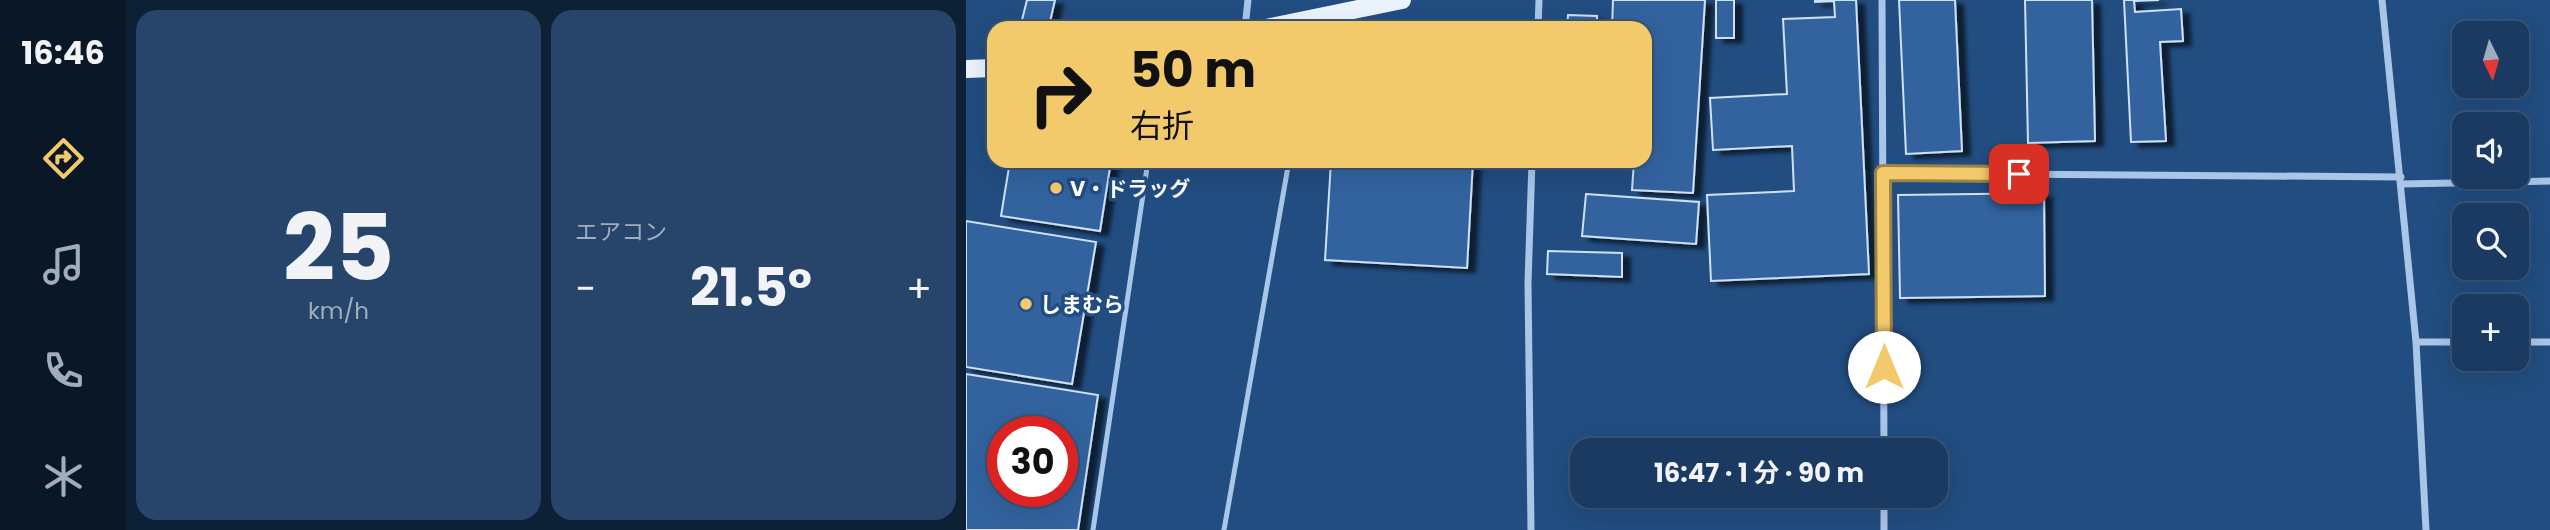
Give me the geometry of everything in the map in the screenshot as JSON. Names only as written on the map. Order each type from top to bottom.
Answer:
[{"type":"main road","points":[[1300,21],[1402,0]]},
{"type":"main road","points":[[966,69],[987,68]]},
{"type":"street","points":[[1246,21],[1248,0]]},
{"type":"street","points":[[1538,21],[1539,0]]},
{"type":"street","points":[[1882,0],[1884,438]]},
{"type":"street","points":[[2382,0],[2416,342],[2426,530]]},
{"type":"street","points":[[1531,530],[1528,283],[1532,168]]},
{"type":"street","points":[[1883,173],[2550,181]]},
{"type":"street","points":[[2416,342],[2452,342]]},
{"type":"street","points":[[2529,342],[2550,342]]},
{"type":"street","points":[[1884,508],[1884,530]]},
{"type":"lane","points":[[1093,530],[1147,168]]},
{"type":"lane","points":[[1224,530],[1288,168]]},
{"type":"building","points":[[1027,0],[1055,0],[1050,21],[1022,20]]},
{"type":"building","points":[[1613,0],[1705,0],[1693,193],[1632,190],[1634,168],[1652,168],[1652,21],[1612,21]]},
{"type":"building","points":[[1716,0],[1734,0],[1734,38],[1716,38]]},
{"type":"building","points":[[1815,0],[1856,0],[1869,274],[1711,281],[1707,195],[1794,191],[1792,146],[1713,150],[1710,98],[1787,94],[1783,19],[1835,17],[1834,1]]},
{"type":"building","points":[[1899,0],[1955,0],[1962,151],[1906,154]]},
{"type":"building","points":[[2025,0],[2092,0],[2095,141],[2028,143]]},
{"type":"building","points":[[2124,0],[2159,0],[2134,1],[2135,12],[2181,9],[2183,41],[2160,42],[2166,141],[2131,142]]},
{"type":"building","points":[[1568,15],[1597,16],[1597,21],[1568,21]]},
{"type":"building","name":"V・ドラッグ","points":[[1009,168],[1110,168],[1100,231],[1001,216]]},
{"type":"building","points":[[1331,168],[1473,168],[1467,268],[1325,260]]},
{"type":"building","points":[[2044,193],[2045,296],[1900,298],[1898,195]]},
{"type":"building","points":[[1586,194],[1699,202],[1696,244],[1582,236]]},
{"type":"building","name":"しまむら","points":[[966,221],[1096,242],[1072,384],[966,367]]},
{"type":"building","points":[[1548,251],[1622,253],[1622,277],[1547,274]]},
{"type":"building","points":[[966,374],[1098,395],[1078,530],[966,530]]},
{"type":"place","name":"V・ドラッグ","points":[[1056,188]]},
{"type":"place","name":"しまむら","points":[[1026,304]]},
{"type":"route","points":[[1884,367],[1883,173],[2019,174]]}]
